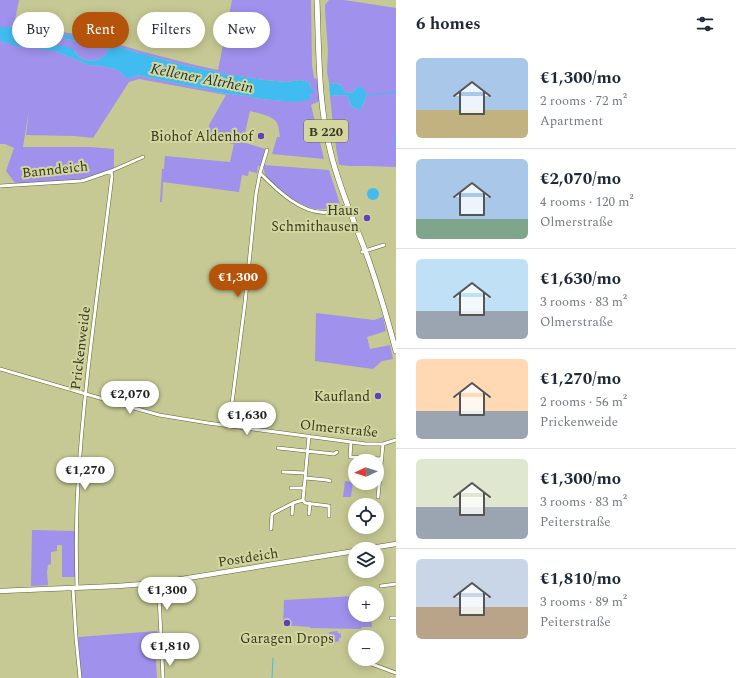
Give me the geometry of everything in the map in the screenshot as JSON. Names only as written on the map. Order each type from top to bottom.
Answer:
[{"type":"main road","name":"B 220","points":[[317,0],[320,85],[323,114],[330,153],[347,206],[383,305],[396,351]]},
{"type":"main road","points":[[384,546],[396,544]]},
{"type":"main road","name":"Postdeich","points":[[0,591],[158,583],[348,552]]},
{"type":"street","points":[[229,426],[245,303],[256,194],[260,173],[267,150]]},
{"type":"street","points":[[111,171],[143,157]]},
{"type":"street","name":"Banndeich","points":[[0,186],[81,181],[111,171]]},
{"type":"street","name":"Prickenweide","points":[[80,678],[76,638],[75,588],[78,485],[86,394],[112,176],[111,171]]},
{"type":"street","points":[[260,173],[276,189],[291,200],[308,209],[319,212],[329,212],[347,206]]},
{"type":"street","points":[[364,252],[384,245]]},
{"type":"street","name":"Olmerstraße","points":[[0,369],[159,415],[184,420],[366,444],[383,444],[396,440]]},
{"type":"street","points":[[303,500],[309,436]]},
{"type":"street","points":[[350,454],[351,442]]},
{"type":"street","points":[[382,454],[383,444]]},
{"type":"street","points":[[278,448],[334,454],[337,452]]},
{"type":"street","points":[[283,472],[306,473]]},
{"type":"street","points":[[305,478],[330,481]]},
{"type":"street","points":[[291,488],[304,488]]},
{"type":"street","points":[[378,497],[379,490]]},
{"type":"street","points":[[271,529],[272,514],[293,503],[303,500]]},
{"type":"street","points":[[303,500],[305,503],[329,506],[329,516]]},
{"type":"street","points":[[292,514],[293,503]]},
{"type":"street","points":[[309,514],[310,503]]},
{"type":"street","points":[[158,583],[163,678]]},
{"type":"street","points":[[381,586],[396,584]]},
{"type":"street","points":[[390,618],[396,618]]},
{"type":"street","points":[[378,666],[396,673]]},
{"type":"shaded area","points":[[0,0],[19,0],[17,12],[12,12],[12,28],[0,27]]},
{"type":"shaded area","points":[[232,0],[311,0],[312,65],[314,78],[318,79],[320,101],[311,105],[324,159],[272,154],[277,137],[280,137],[277,123],[272,118],[250,111],[243,142],[265,149],[264,157],[261,166],[258,166],[257,173],[249,171],[248,176],[242,175],[239,192],[163,182],[162,202],[160,202],[162,169],[164,169],[165,156],[230,162],[234,144],[210,140],[209,125],[226,95],[139,79],[129,82],[93,138],[26,135],[29,109],[23,147],[90,147],[114,149],[114,168],[83,179],[15,183],[6,171],[14,148],[5,144],[0,144],[0,39],[2,42],[12,44],[12,48],[37,48],[55,51],[89,65],[102,66],[118,70],[128,78],[137,75],[199,88],[211,89],[217,92],[261,99],[285,101],[310,98],[311,89],[309,82],[300,80],[287,82],[264,80],[225,74],[191,67],[122,48],[129,48],[218,70],[222,48],[270,48],[270,12],[230,12]]},
{"type":"shaded area","points":[[329,0],[344,0],[396,8],[396,167],[339,165],[330,96],[348,96],[352,106],[361,109],[367,94],[361,87],[356,88],[353,92],[349,93],[344,91],[340,84],[329,83],[327,72],[328,50],[325,5]]},
{"type":"shaded area","points":[[64,32],[72,34],[72,36],[64,34]]},
{"type":"shaded area","points":[[64,38],[72,40],[72,48],[108,48],[109,50],[100,59],[91,60],[79,57],[75,51],[64,47]]},
{"type":"shaded area","points":[[264,165],[329,170],[340,204],[331,208],[322,209],[316,209],[303,205],[274,185],[265,174]]},
{"type":"shaded area","points":[[316,313],[374,320],[383,317],[386,331],[367,337],[370,349],[390,345],[393,359],[382,361],[373,369],[315,361]]},
{"type":"shaded area","points":[[345,481],[348,481],[348,490],[352,490],[351,497],[343,497]]},
{"type":"shaded area","points":[[32,530],[76,531],[75,577],[62,577],[62,545],[57,545],[57,551],[51,552],[51,564],[48,565],[48,585],[31,586]]},
{"type":"shaded area","points":[[348,596],[348,622],[372,622],[372,627],[362,627],[361,629],[310,628],[283,625],[284,600]]},
{"type":"shaded area","points":[[157,631],[158,642],[155,643],[157,678],[81,678],[78,637]]},
{"type":"shaded area","points":[[337,631],[341,634],[341,638],[339,638],[339,641],[330,643],[329,632]]},
{"type":"water","points":[[0,27],[12,27],[12,45],[2,42],[0,39]]},
{"type":"water","points":[[64,34],[72,36],[72,40],[64,38]]},
{"type":"water","points":[[64,46],[74,50],[79,57],[94,60],[103,57],[109,50],[108,48],[122,48],[191,67],[225,74],[264,80],[287,82],[300,80],[309,82],[313,92],[310,94],[309,100],[295,102],[261,99],[217,92],[211,89],[199,88],[137,75],[127,78],[118,70],[102,66],[89,65],[55,51],[32,48],[64,48]]},
{"type":"water","points":[[329,83],[340,85],[344,91],[349,93],[353,92],[357,87],[362,87],[367,94],[361,109],[352,106],[348,96],[330,96]]},
{"type":"water","points":[[371,188],[375,188],[379,194],[375,200],[371,200],[367,196],[367,192]]},
{"type":"waterway","name":"Kellener Altrhein","points":[[367,95],[396,92]]},
{"type":"waterway","points":[[396,137],[396,147]]},
{"type":"waterway","points":[[272,678],[273,658]]},
{"type":"place","name":"Biohof Aldenhof","points":[[261,136]]},
{"type":"place","name":"Haus Schmithausen","points":[[367,218]]},
{"type":"place","name":"Kaufland","points":[[378,396]]},
{"type":"place","name":"Garagen Drops","points":[[287,623]]}]
